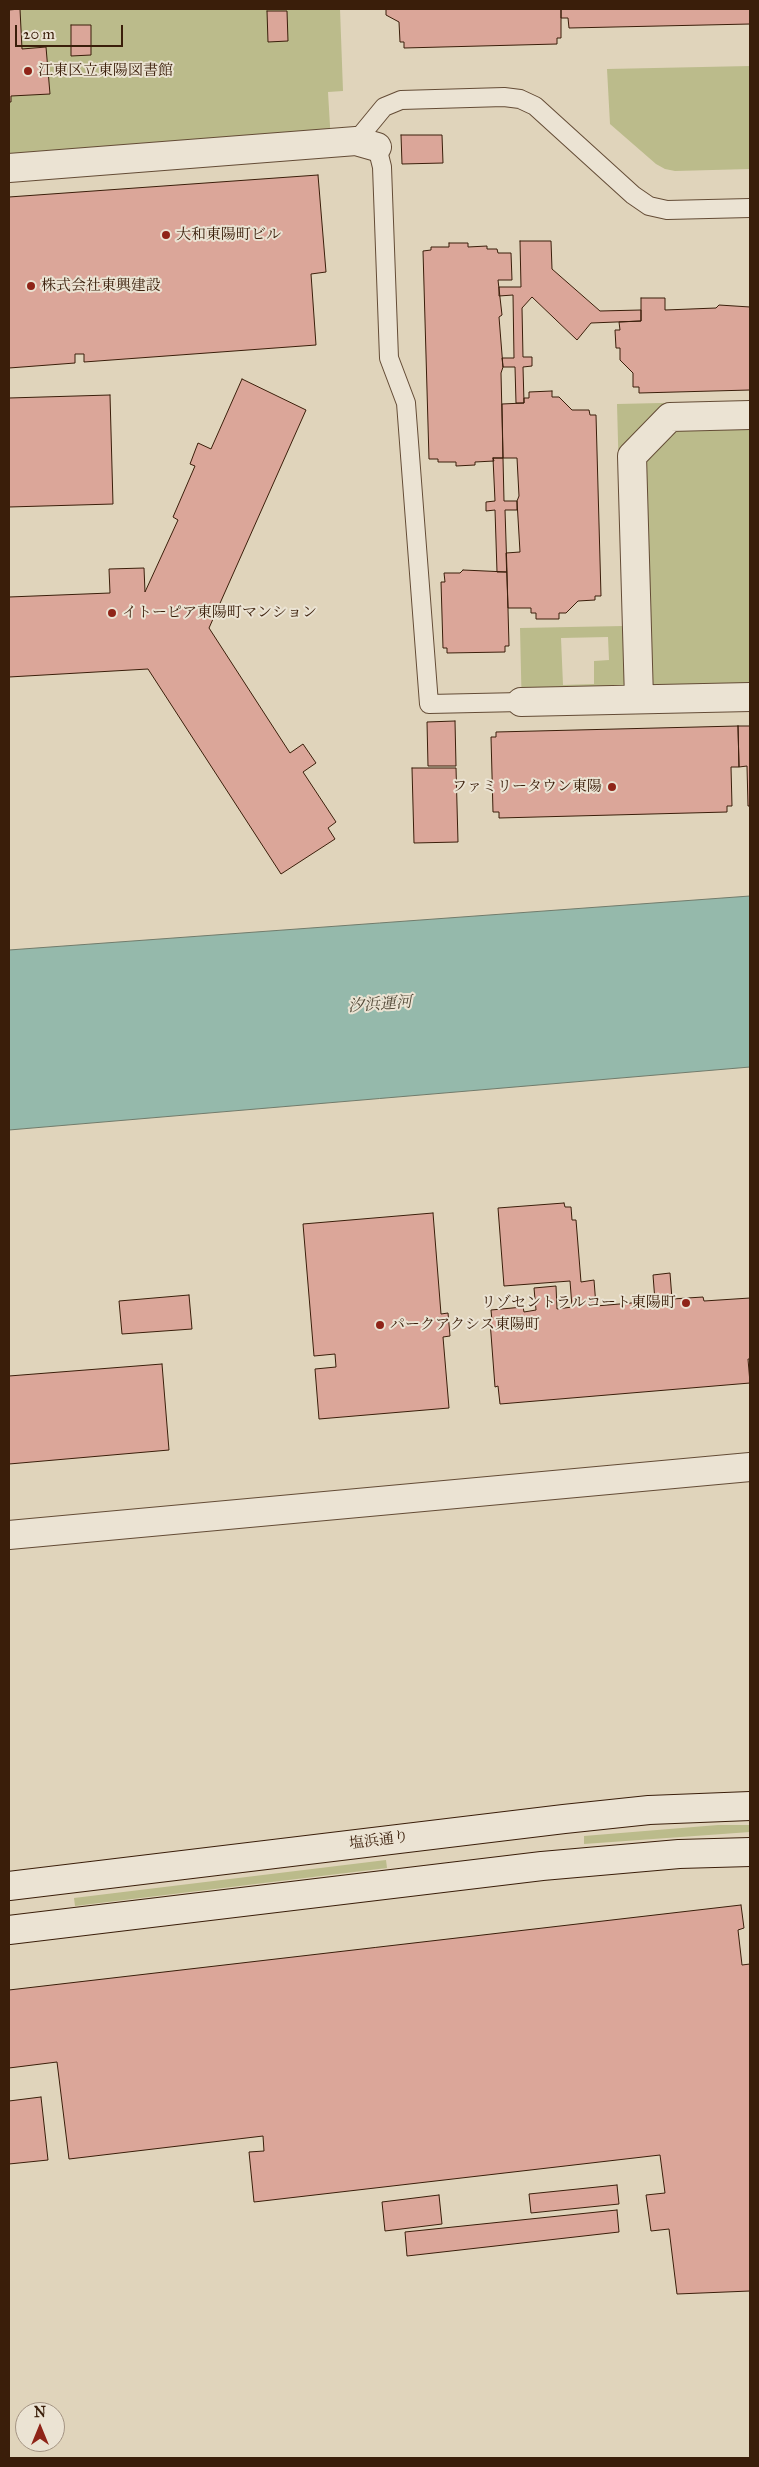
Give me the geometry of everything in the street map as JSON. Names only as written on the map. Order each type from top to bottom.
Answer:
[{"type":"street","points":[[9,168],[367,144]]},
{"type":"street","points":[[639,700],[632,456],[670,417],[750,415]]},
{"type":"street","points":[[522,702],[750,697]]},
{"type":"street","points":[[9,1535],[750,1467]]},
{"type":"street","name":"塩浜通り","points":[[9,1886],[564,1819],[649,1810],[750,1806]]},
{"type":"street","points":[[9,1930],[542,1866],[679,1854],[750,1852]]},
{"type":"lane","points":[[522,702],[429,704],[406,403],[389,358],[382,167],[367,144],[384,107],[401,100],[504,97],[520,99],[535,106],[649,206],[667,210],[750,208]]},
{"type":"green space","points":[[9,9],[340,9],[343,91],[328,92],[331,143],[9,168]]},
{"type":"green space","points":[[750,66],[750,169],[675,171],[665,169],[656,164],[610,124],[607,69]]},
{"type":"green space","points":[[750,401],[750,711],[522,716],[520,628],[623,626],[617,404]],"holes":[[[608,637],[609,660],[594,661],[594,684],[563,685],[561,638]]]},
{"type":"green space","points":[[718,1825],[750,1825],[750,1832],[584,1844],[584,1836]]},
{"type":"green space","points":[[386,1860],[387,1868],[75,1906],[74,1898]]},
{"type":"water","name":"汐浜運河","points":[[750,896],[750,1067],[9,1130],[9,950]]},
{"type":"building","name":"江東区立東陽図書館","points":[[20,9],[22,49],[46,47],[50,94],[11,96],[11,102],[9,102],[9,10]]},
{"type":"building","points":[[386,9],[561,9],[561,38],[557,38],[557,44],[404,48],[404,42],[400,42],[399,22],[386,15]]},
{"type":"building","points":[[561,9],[750,9],[750,24],[569,28],[568,18],[561,18]]},
{"type":"building","points":[[267,11],[287,11],[288,41],[268,42]]},
{"type":"building","points":[[71,25],[91,25],[91,55],[71,56]]},
{"type":"building","points":[[401,135],[442,135],[443,163],[402,164]]},
{"type":"building","name":"大和東陽町ビル","points":[[318,175],[326,272],[311,274],[316,345],[84,362],[84,354],[75,354],[75,363],[9,368],[9,197]]},
{"type":"building","points":[[520,241],[551,241],[552,269],[600,311],[641,310],[641,321],[591,323],[577,340],[532,297],[522,308],[523,357],[532,357],[532,366],[523,367],[524,403],[516,403],[515,367],[503,367],[502,358],[514,358],[513,295],[499,296],[499,287],[521,287]]},
{"type":"building","points":[[449,243],[468,243],[468,247],[487,246],[487,249],[497,249],[498,253],[511,253],[512,280],[498,280],[502,315],[499,317],[503,367],[501,373],[503,458],[493,458],[494,461],[475,462],[475,465],[456,466],[456,462],[438,462],[438,459],[429,459],[423,251],[431,250],[431,247],[449,247]]},
{"type":"building","points":[[641,298],[665,298],[665,310],[716,308],[719,305],[750,307],[750,390],[639,393],[639,387],[633,387],[633,373],[620,360],[620,348],[616,348],[615,330],[620,330],[619,322],[641,321]]},
{"type":"building","name":"イトーピア東陽町マンション","points":[[242,379],[306,410],[209,628],[290,753],[303,744],[316,763],[303,772],[336,822],[328,828],[335,839],[281,874],[148,669],[9,677],[9,597],[110,593],[109,569],[144,568],[145,592],[178,520],[173,517],[195,466],[190,464],[198,443],[211,449]]},
{"type":"building","points":[[552,391],[552,397],[559,397],[572,410],[589,410],[590,415],[596,415],[601,596],[595,596],[595,600],[578,601],[566,613],[559,613],[559,619],[536,619],[536,613],[531,613],[531,608],[508,608],[506,553],[520,552],[517,501],[519,496],[517,458],[503,458],[502,404],[524,403],[524,398],[529,398],[529,392]]},
{"type":"building","points":[[110,395],[113,504],[9,507],[9,398]]},
{"type":"building","points":[[493,458],[503,458],[504,501],[517,501],[517,510],[505,510],[507,572],[497,572],[495,510],[486,511],[486,502],[495,501]]},
{"type":"building","points":[[463,570],[507,572],[509,646],[505,646],[505,652],[447,653],[447,648],[443,648],[441,582],[445,582],[444,573],[460,573]]},
{"type":"building","points":[[455,721],[456,766],[428,766],[427,722]]},
{"type":"building","points":[[738,726],[750,726],[750,806],[748,806],[747,766],[739,767]]},
{"type":"building","name":"ファミリータウン東陽","points":[[738,726],[739,767],[731,767],[732,806],[727,806],[727,812],[499,818],[499,812],[493,812],[491,737],[496,737],[496,732]]},
{"type":"building","points":[[412,768],[456,768],[458,842],[414,843]]},
{"type":"building","name":"リゾセントラルコート東陽町","points":[[564,1203],[565,1207],[571,1207],[572,1220],[576,1220],[581,1282],[594,1280],[596,1306],[655,1301],[653,1275],[670,1273],[672,1299],[703,1297],[704,1301],[750,1298],[750,1359],[748,1359],[750,1383],[500,1404],[498,1386],[495,1387],[490,1321],[492,1321],[491,1310],[523,1307],[524,1312],[536,1310],[534,1288],[556,1286],[557,1309],[572,1307],[570,1281],[504,1286],[498,1208]]},
{"type":"building","name":"パークアクシス東陽町","points":[[433,1213],[441,1314],[448,1313],[450,1336],[443,1337],[449,1408],[319,1419],[315,1369],[336,1367],[335,1354],[314,1356],[303,1224]]},
{"type":"building","points":[[189,1295],[192,1329],[122,1334],[119,1301]]},
{"type":"building","points":[[162,1364],[169,1450],[9,1464],[9,1376]]},
{"type":"building","points":[[741,1905],[744,1928],[738,1930],[742,1965],[750,1964],[750,2291],[677,2294],[669,2229],[651,2231],[646,2195],[665,2193],[660,2155],[254,2202],[249,2152],[264,2151],[263,2136],[69,2159],[57,2062],[9,2068],[9,1990]]},
{"type":"building","points":[[41,2097],[48,2160],[9,2164],[9,2101]]},
{"type":"building","points":[[617,2185],[619,2204],[531,2213],[529,2194]]},
{"type":"building","points":[[439,2195],[442,2224],[385,2231],[382,2202]]},
{"type":"building","points":[[617,2210],[619,2232],[407,2256],[405,2232]]},
{"type":"place","name":"江東区立東陽図書館","points":[[28,71]]},
{"type":"place","name":"大和東陽町ビル","points":[[166,235]]},
{"type":"place","name":"株式会社東興建設","points":[[31,286]]},
{"type":"place","name":"イトーピア東陽町マンション","points":[[112,613]]},
{"type":"place","name":"ファミリータウン東陽","points":[[612,787]]},
{"type":"place","name":"リゾセントラルコート東陽町","points":[[686,1303]]},
{"type":"place","name":"パークアクシス東陽町","points":[[380,1325]]}]
